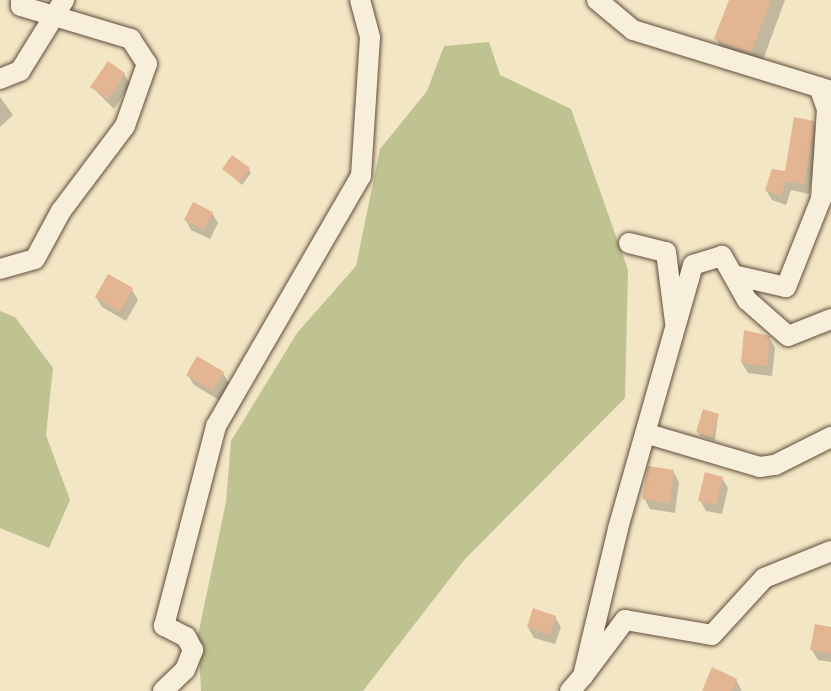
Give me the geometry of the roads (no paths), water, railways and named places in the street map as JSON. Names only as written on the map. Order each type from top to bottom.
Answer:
[{"type":"street","points":[[0,269],[36,259],[61,211],[124,126],[147,64],[131,39],[58,7],[21,6],[21,0]]},
{"type":"street","points":[[164,691],[185,670],[193,650],[186,637],[164,626],[216,426],[361,176],[370,37],[360,0]]},
{"type":"street","points":[[597,0],[633,30],[825,89],[827,109],[821,199],[786,287],[733,275]]},
{"type":"street","points":[[619,0],[633,30]]},
{"type":"street","points":[[0,79],[20,71],[58,7]]},
{"type":"street","points":[[629,243],[666,252],[676,330]]},
{"type":"street","points":[[583,675],[618,529],[648,434],[693,265],[722,256],[747,300],[788,336],[831,319]]},
{"type":"street","points":[[648,434],[760,466],[775,465],[831,437]]},
{"type":"street","points":[[570,691],[625,620],[712,635],[764,578],[831,551]]}]
